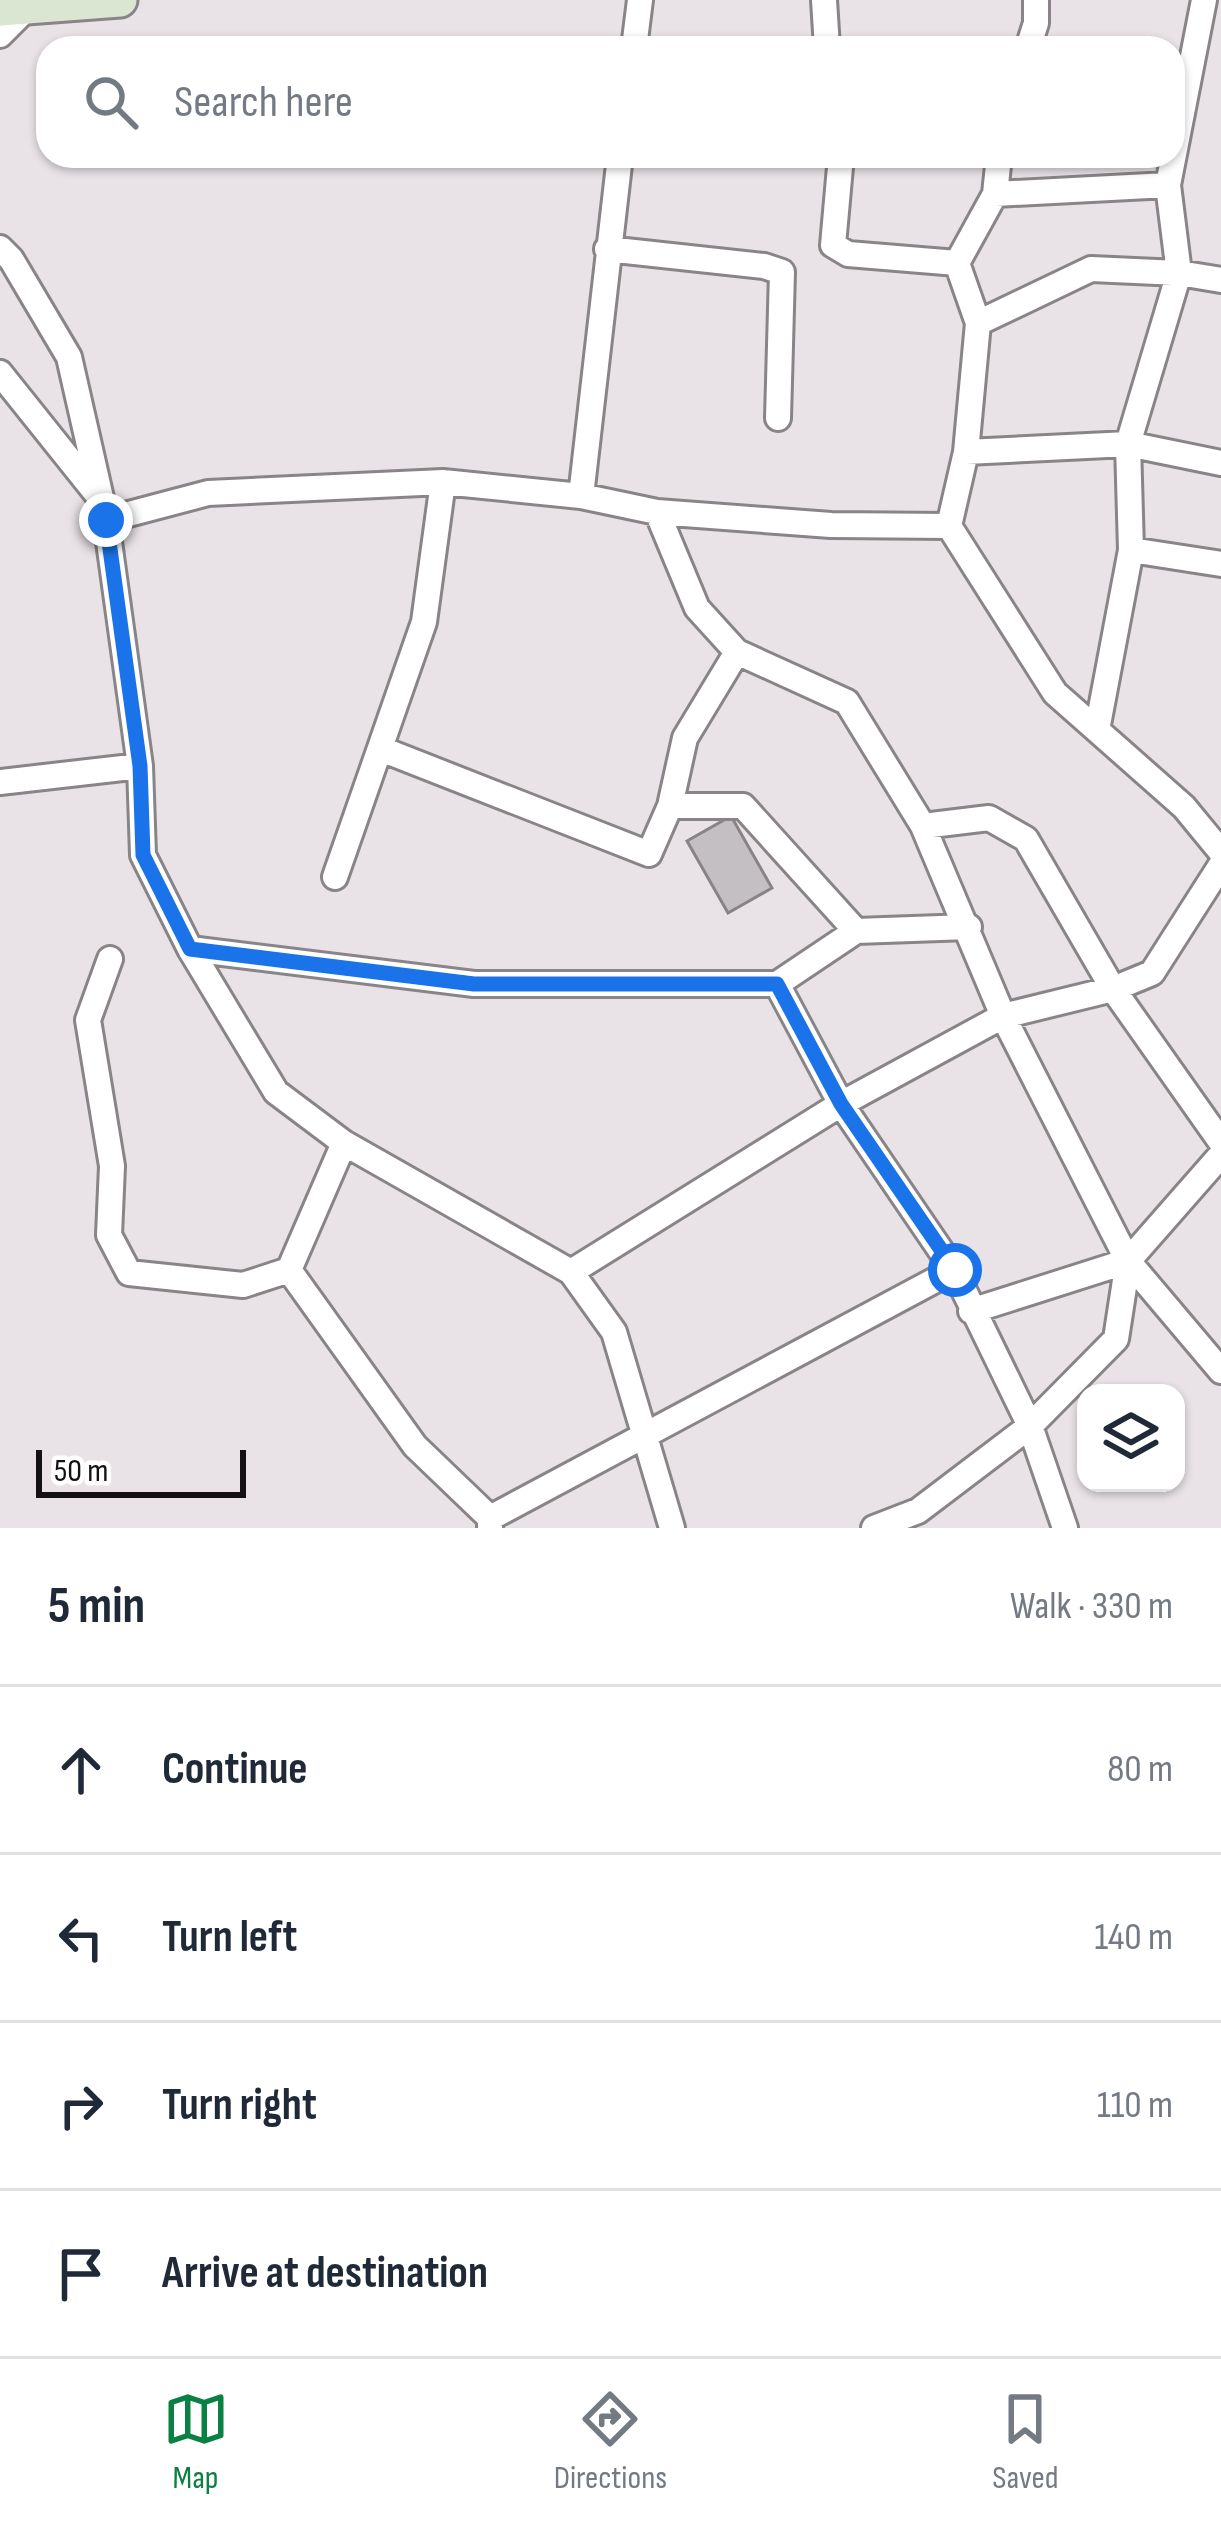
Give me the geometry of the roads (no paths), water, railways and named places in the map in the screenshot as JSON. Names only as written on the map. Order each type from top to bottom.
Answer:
[{"type":"street","points":[[0,35],[14,8],[120,0]]},
{"type":"street","points":[[636,36],[640,0]]},
{"type":"street","points":[[824,0],[826,36]]},
{"type":"street","points":[[1032,36],[1036,0]]},
{"type":"street","points":[[1185,97],[1204,0]]},
{"type":"street","points":[[581,496],[618,168]]},
{"type":"street","points":[[841,168],[833,245],[848,254],[957,263]]},
{"type":"street","points":[[997,168],[995,194],[957,263],[978,323],[966,452],[949,526],[1055,693],[1184,807],[1221,853]]},
{"type":"street","points":[[1097,730],[1131,550],[1128,444],[1179,273],[1168,184],[1171,168]]},
{"type":"street","points":[[995,194],[1168,184]]},
{"type":"street","points":[[0,248],[69,357],[102,508],[140,766],[143,855],[190,949],[276,1092],[344,1143],[572,1272],[614,1332],[673,1528]]},
{"type":"street","points":[[608,249],[782,272],[778,418]]},
{"type":"street","points":[[978,323],[1091,268],[1221,280]]},
{"type":"street","points":[[0,373],[102,508]]},
{"type":"street","points":[[966,452],[1128,444],[1221,464]]},
{"type":"street","points":[[102,508],[208,493],[443,482],[581,496],[657,512],[831,526],[949,526]]},
{"type":"street","points":[[335,877],[424,622],[443,482]]},
{"type":"street","points":[[657,512],[697,608],[737,652],[847,702],[923,826],[1003,1016],[1128,1261],[1221,1371]]},
{"type":"street","points":[[1131,550],[1221,564]]},
{"type":"street","points":[[381,749],[649,854],[670,806],[685,738],[737,652]]},
{"type":"street","points":[[0,782],[140,766]]},
{"type":"street","points":[[670,806],[743,806],[856,931]]},
{"type":"street","points":[[923,826],[988,818],[1026,839],[1113,988],[1221,1142]]},
{"type":"street","points":[[572,1272],[841,1104],[1003,1016],[1152,974],[1221,865]]},
{"type":"street","points":[[190,949],[474,984],[777,984],[856,931],[969,927]]},
{"type":"street","points":[[110,959],[88,1020],[112,1166],[109,1235],[129,1273],[243,1285],[289,1270],[344,1143]]},
{"type":"street","points":[[777,984],[841,1104],[955,1270],[1030,1426],[1065,1528]]},
{"type":"street","points":[[971,1311],[1128,1261],[1221,1155]]},
{"type":"street","points":[[874,1528],[918,1511],[1030,1426],[1116,1339],[1128,1261]]},
{"type":"street","points":[[289,1270],[415,1446],[490,1523],[955,1270]]}]
